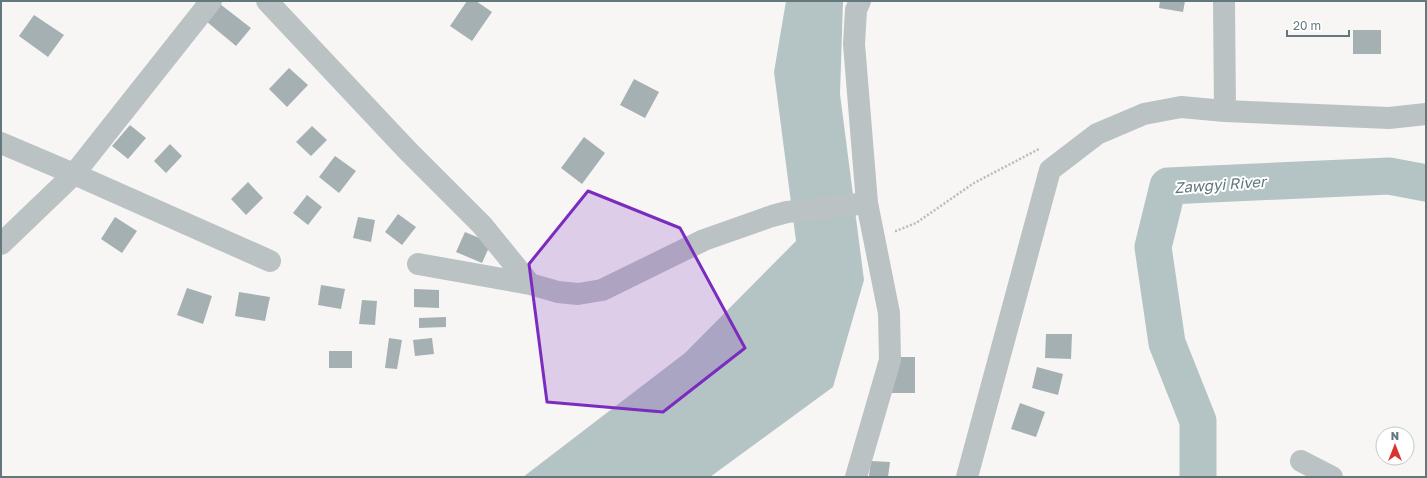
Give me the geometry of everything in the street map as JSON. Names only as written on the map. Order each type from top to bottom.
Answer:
[{"type":"street","points":[[1,244],[74,174],[211,1]]},
{"type":"street","points":[[267,1],[407,150],[482,225],[530,284]]},
{"type":"street","points":[[856,477],[890,360],[889,313],[871,224],[862,203],[854,44],[856,10],[860,1]]},
{"type":"street","points":[[1224,1],[1225,112]]},
{"type":"street","points":[[967,477],[1050,170],[1097,134],[1144,114],[1181,107],[1225,112],[1388,118],[1426,114]]},
{"type":"street","points":[[1,143],[270,261]]},
{"type":"street","points":[[418,264],[530,284],[558,292],[578,294],[602,290],[704,240],[772,216],[787,212],[862,203]]},
{"type":"street","points":[[1301,461],[1332,477]]},
{"type":"path","points":[[871,224],[896,231],[916,223],[974,183],[1045,146]]},
{"type":"highlighted area","points":[[588,191],[680,228],[745,348],[663,412],[547,402],[529,264]]},
{"type":"shaded area","points":[[786,1],[843,1],[840,94],[864,280],[833,387],[710,477],[523,477],[685,353],[796,241],[774,72]]},
{"type":"building","points":[[467,1],[476,1],[492,12],[472,41],[450,26]]},
{"type":"building","points":[[1160,1],[1185,1],[1183,12],[1159,8]]},
{"type":"building","points":[[220,4],[251,28],[236,46],[206,21]]},
{"type":"building","points":[[34,15],[64,35],[48,57],[19,36]]},
{"type":"building","points":[[1353,30],[1381,30],[1381,54],[1353,54]]},
{"type":"building","points":[[289,68],[308,85],[287,107],[269,89]]},
{"type":"building","points":[[634,79],[659,92],[645,118],[620,105]]},
{"type":"building","points":[[130,125],[146,138],[128,159],[112,146]]},
{"type":"building","points":[[312,126],[327,140],[311,156],[296,142]]},
{"type":"building","points":[[584,137],[605,153],[582,184],[561,168]]},
{"type":"building","points":[[170,144],[182,156],[166,173],[154,161]]},
{"type":"building","points":[[335,156],[356,171],[339,193],[319,177]]},
{"type":"building","points":[[248,182],[263,198],[246,215],[231,199]]},
{"type":"building","points":[[307,195],[322,207],[308,225],[293,213]]},
{"type":"building","points":[[398,214],[416,227],[402,245],[385,232]]},
{"type":"building","points":[[115,217],[137,231],[122,253],[101,239]]},
{"type":"building","points":[[358,217],[375,220],[371,242],[353,238]]},
{"type":"building","points":[[465,232],[491,243],[482,263],[456,252]]},
{"type":"building","points":[[321,285],[345,289],[341,309],[318,305]]},
{"type":"building","points":[[187,288],[212,296],[203,324],[177,315]]},
{"type":"building","points":[[414,289],[439,290],[439,308],[414,307]]},
{"type":"building","points":[[239,292],[270,297],[265,321],[235,316]]},
{"type":"building","points":[[362,300],[377,301],[375,325],[359,324]]},
{"type":"building","points":[[446,317],[446,327],[419,328],[419,318]]},
{"type":"building","points":[[1046,334],[1072,334],[1071,359],[1045,358]]},
{"type":"building","points":[[389,338],[402,340],[397,369],[385,368]]},
{"type":"building","points":[[432,338],[434,354],[415,356],[413,340]]},
{"type":"building","points":[[329,351],[352,351],[352,368],[329,368]]},
{"type":"building","points":[[892,357],[915,357],[915,393],[892,393]]},
{"type":"building","points":[[1037,367],[1063,374],[1058,395],[1032,388]]},
{"type":"building","points":[[1020,403],[1045,412],[1036,437],[1011,429]]},
{"type":"building","points":[[871,461],[890,462],[888,477],[869,476]]},
{"type":"waterway","name":"Zawgyi River","points":[[1198,477],[1198,421],[1167,343],[1153,247],[1168,186],[1389,176],[1426,183]]}]
